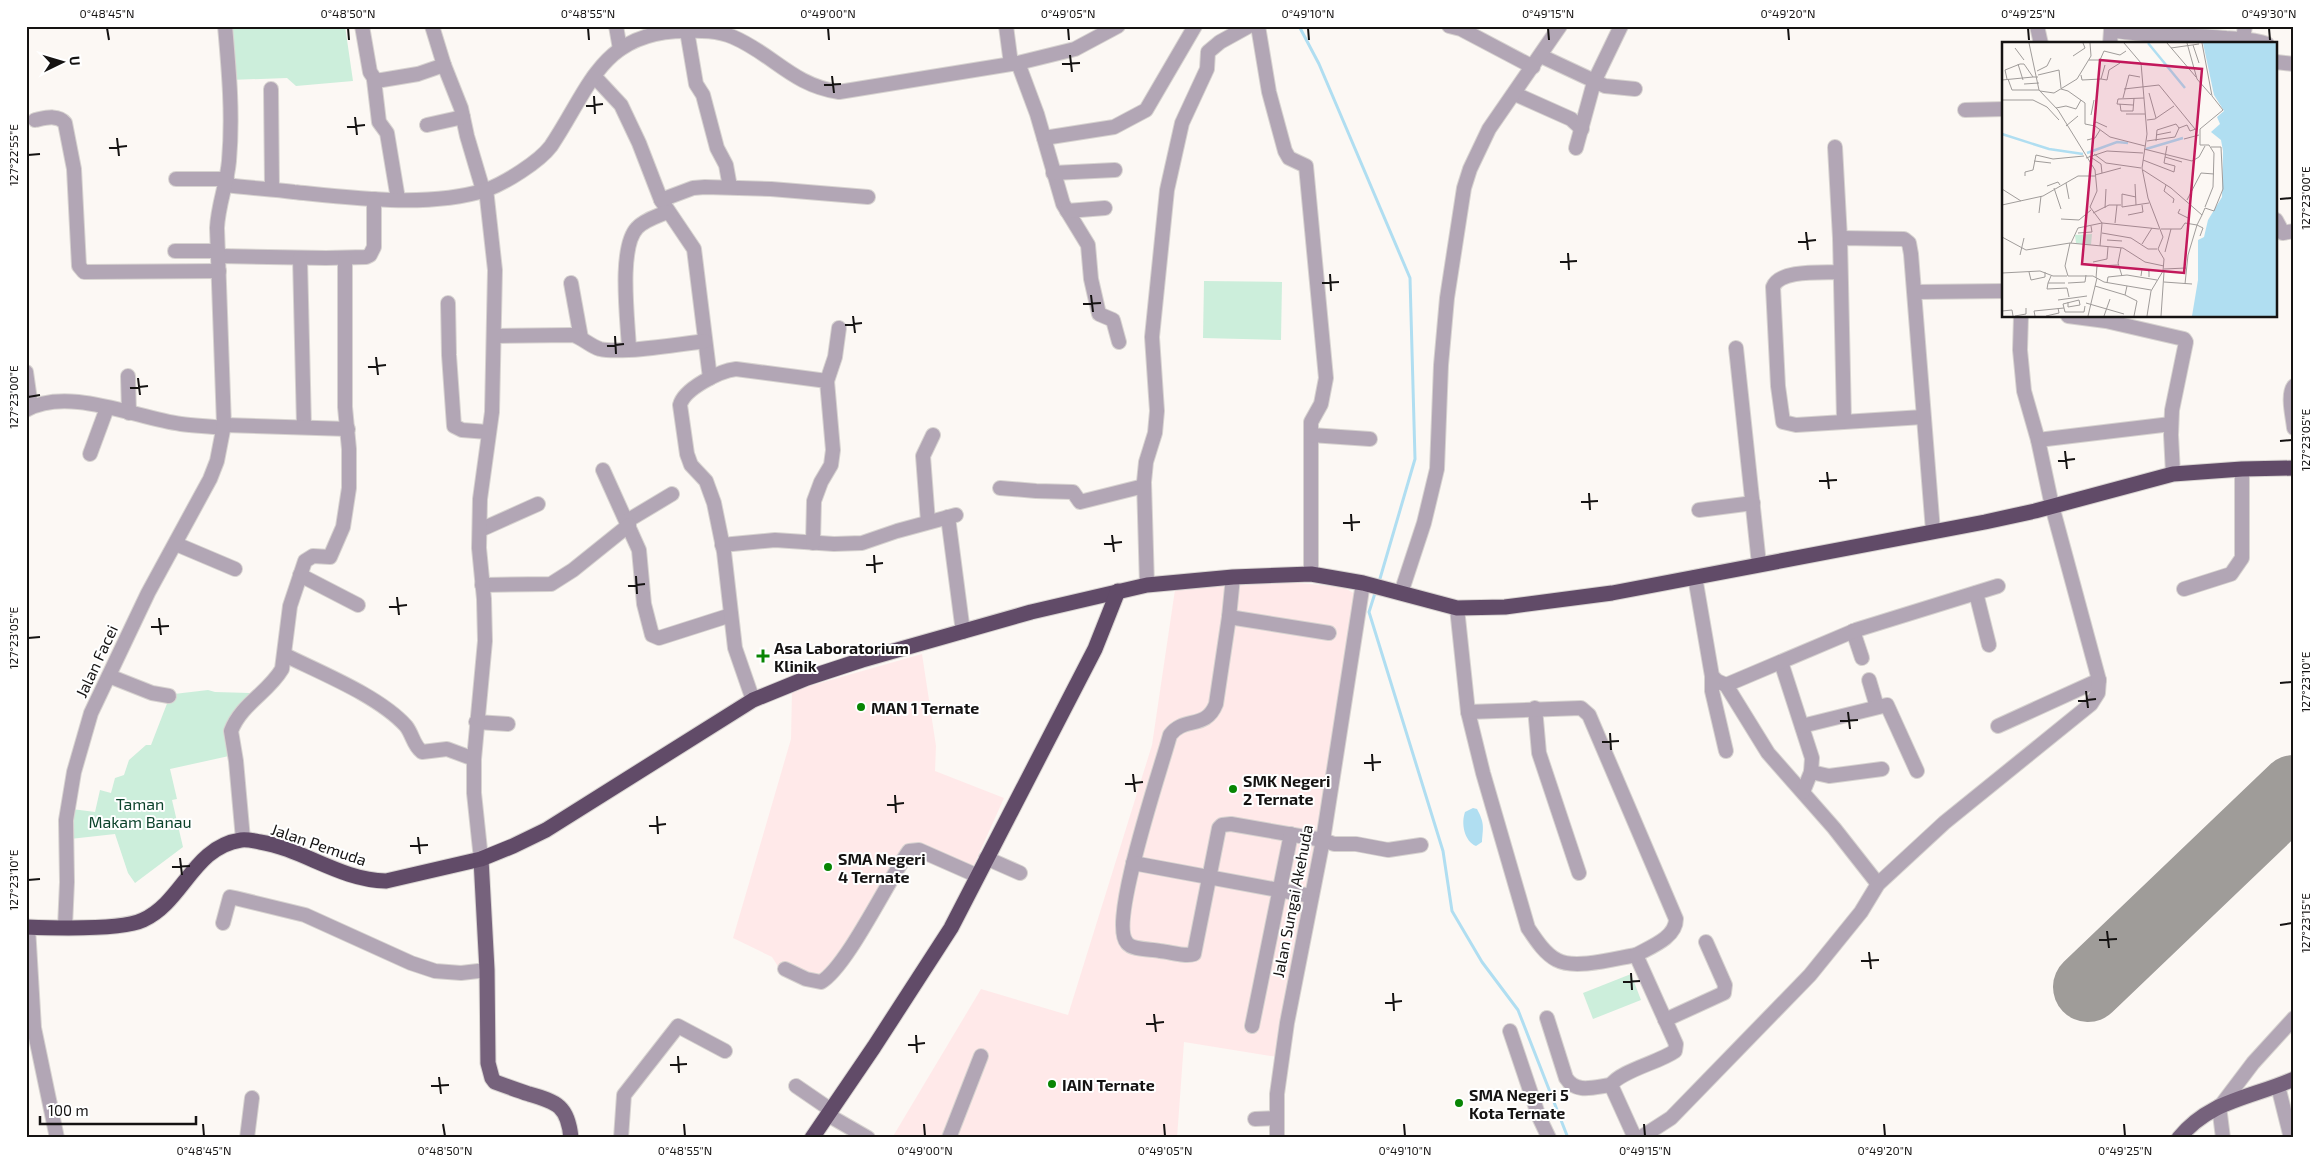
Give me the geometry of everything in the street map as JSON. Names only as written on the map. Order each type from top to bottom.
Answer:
[{"type":"highway","name":"Jalan Pemuda","points":[[243,839],[273,844],[351,876],[371,881],[386,881],[481,859],[546,830],[753,700],[807,678],[862,660],[1031,612],[1147,585],[1233,577],[1311,574],[1365,584],[1457,608],[1484,609],[1538,604],[1985,522],[2173,474],[2242,469],[2294,468]]},
{"type":"highway","points":[[812,1138],[951,928],[1095,648],[1118,592]]},
{"type":"highway","points":[[27,927],[133,923],[145,920],[163,904],[199,862],[227,843],[243,839]]},
{"type":"main road","points":[[481,859],[487,970],[488,1063],[492,1078],[495,1082],[547,1098],[558,1104],[570,1123],[571,1138]]},
{"type":"main road","points":[[2179,1138],[2202,1115],[2220,1105],[2294,1079]]},
{"type":"street","name":"Jalan Facei","points":[[65,927],[67,882],[66,820],[74,772],[92,713],[144,601],[210,479],[217,461],[224,426],[218,211],[226,182],[232,104],[225,26]]},
{"type":"street","points":[[362,26],[374,80],[379,122],[387,133],[398,199]]},
{"type":"street","points":[[432,26],[444,65],[452,82],[485,190],[495,258],[492,405],[480,499],[479,548],[485,641],[476,722],[474,793],[481,859]]},
{"type":"street","points":[[616,26],[620,49]]},
{"type":"street","points":[[176,179],[226,182],[272,189],[374,199],[460,196],[485,190],[519,172],[542,156],[551,146],[582,92],[601,65],[620,49],[642,37],[687,31],[710,31],[732,36],[811,85],[839,92],[1014,64],[1075,49],[1118,26]]},
{"type":"street","points":[[1044,138],[1114,127],[1146,110],[1196,26]]},
{"type":"street","points":[[1147,585],[1144,486],[1145,471],[1155,433],[1157,411],[1152,337],[1170,167],[1182,123],[1207,69],[1208,52],[1220,42],[1249,26]]},
{"type":"street","points":[[1258,26],[1270,92],[1284,151],[1289,158],[1302,163],[1306,171],[1326,378],[1322,404],[1311,422],[1311,574]]},
{"type":"street","points":[[1449,26],[1473,31],[1537,62],[1605,86],[1635,89]]},
{"type":"street","points":[[1398,593],[1424,523],[1437,470],[1440,365],[1447,298],[1464,188],[1470,169],[1489,129],[1515,94],[1560,26]]},
{"type":"street","points":[[1576,148],[1594,82],[1621,26]]},
{"type":"street","points":[[2038,26],[2041,42]]},
{"type":"street","points":[[1007,28],[1014,64],[1044,138],[1053,173],[1067,211],[1088,245],[1091,279],[1099,314],[1113,320],[1119,342]]},
{"type":"street","points":[[687,31],[696,84],[703,95],[717,148],[726,165],[730,187]]},
{"type":"street","points":[[2110,33],[2138,35],[2244,33],[2263,42]]},
{"type":"street","points":[[2278,62],[2294,64]]},
{"type":"street","points":[[374,80],[380,82],[400,78],[444,65]]},
{"type":"street","points":[[594,76],[616,98],[629,118],[664,206],[694,249],[710,378]]},
{"type":"street","points":[[271,89],[272,189]]},
{"type":"street","points":[[1515,94],[1571,119],[1582,129]]},
{"type":"street","points":[[1965,110],[2002,109]]},
{"type":"street","points":[[35,120],[54,117],[62,120],[65,124],[74,169],[79,266],[84,272],[219,271]]},
{"type":"street","points":[[428,125],[463,117]]},
{"type":"street","points":[[1835,147],[1840,238],[1844,420]]},
{"type":"street","points":[[1053,173],[1115,170]]},
{"type":"street","points":[[629,349],[624,286],[631,238],[636,228],[664,206],[692,188],[730,187],[868,197]]},
{"type":"street","points":[[175,251],[300,258],[366,257],[372,251],[374,199]]},
{"type":"street","points":[[1067,211],[1105,208]]},
{"type":"street","points":[[2278,224],[2283,233],[2294,231]]},
{"type":"street","points":[[1840,238],[1885,237],[1904,239],[1909,243],[1915,292],[1923,417],[1934,531]]},
{"type":"street","points":[[300,258],[304,427]]},
{"type":"street","points":[[243,839],[236,761],[231,731],[247,705],[278,676],[282,669],[290,606],[305,561],[309,558],[330,557],[343,527],[349,488],[348,429],[345,407],[344,258]]},
{"type":"street","points":[[1840,272],[1784,275],[1775,280],[1773,298],[1778,386],[1783,422],[1796,425],[1844,420],[1923,417]]},
{"type":"street","points":[[571,284],[581,338]]},
{"type":"street","points":[[1915,292],[2002,290]]},
{"type":"street","points":[[448,302],[449,355],[454,426],[462,430],[488,432]]},
{"type":"street","points":[[1640,1138],[1671,1118],[1810,975],[1861,912],[1878,884],[1944,823],[2091,704],[2098,693],[2099,680],[2052,506],[2038,440],[2024,391],[2020,350],[2021,318]]},
{"type":"street","points":[[2083,318],[2106,321],[2184,339],[2186,342],[2177,378],[2171,424],[2173,474]]},
{"type":"street","points":[[813,543],[814,501],[821,482],[831,465],[833,450],[827,381],[835,357],[839,328]]},
{"type":"street","points":[[494,336],[573,335],[590,345],[602,349],[629,349],[705,341]]},
{"type":"street","points":[[1736,348],[1759,564]]},
{"type":"street","points":[[753,700],[735,648],[722,545],[709,488],[702,476],[691,465],[687,454],[680,413],[681,399],[710,378],[727,370],[744,370],[827,381]]},
{"type":"street","points":[[26,372],[29,409],[44,404],[84,402],[182,424],[348,429]]},
{"type":"street","points":[[128,376],[129,413]]},
{"type":"street","points":[[2294,386],[2291,390],[2291,396],[2294,428]]},
{"type":"street","points":[[90,454],[107,408]]},
{"type":"street","points":[[2038,440],[2171,424]]},
{"type":"street","points":[[928,522],[923,456],[933,435]]},
{"type":"street","points":[[1311,435],[1370,439]]},
{"type":"street","points":[[2184,589],[2231,574],[2242,558],[2242,469]]},
{"type":"street","points":[[603,470],[639,550],[644,604],[652,635],[659,638],[731,615]]},
{"type":"street","points":[[1000,488],[1036,492],[1073,492],[1080,502],[1144,486]]},
{"type":"street","points":[[482,585],[551,584],[573,570],[628,523],[672,494]]},
{"type":"street","points":[[1699,510],[1753,503]]},
{"type":"street","points":[[480,530],[538,504]]},
{"type":"street","points":[[722,545],[775,540],[813,543],[862,543],[952,516],[962,632]]},
{"type":"street","points":[[176,544],[235,569]]},
{"type":"street","points":[[300,575],[358,605]]},
{"type":"street","points":[[1695,576],[1712,676],[1712,691],[1726,751]]},
{"type":"street","points":[[1233,577],[1230,617],[1216,704],[1213,712],[1205,719],[1183,724],[1174,729],[1170,735],[1134,863],[1123,924],[1123,935],[1127,943],[1131,946],[1194,954],[1219,828],[1222,825],[1231,824],[1323,840],[1334,844],[1356,844],[1388,850],[1422,845]]},
{"type":"street","name":"Jalan Sungai Akehuda","points":[[1277,1138],[1279,1077],[1287,1023],[1323,840],[1365,584]]},
{"type":"street","points":[[1726,684],[1853,631],[1998,586]]},
{"type":"street","points":[[1976,593],[1989,645]]},
{"type":"street","points":[[1457,608],[1468,712],[1516,890],[1528,928],[1535,939],[1558,961],[1567,963],[1590,962],[1636,955],[1668,937],[1676,925],[1674,911],[1589,715],[1581,708],[1535,708],[1468,712]]},
{"type":"street","points":[[1230,617],[1329,634]]},
{"type":"street","points":[[1853,631],[1862,658]]},
{"type":"street","points":[[285,655],[378,703],[407,728],[413,742],[422,752],[447,749],[474,759]]},
{"type":"street","points":[[1781,662],[1812,758],[1811,772],[1802,792]]},
{"type":"street","points":[[109,676],[152,694],[169,696]]},
{"type":"street","points":[[1712,676],[1717,681],[1726,684],[1768,752],[1878,884]]},
{"type":"street","points":[[1869,680],[1877,707]]},
{"type":"street","points":[[1998,726],[2099,680]]},
{"type":"street","points":[[1802,726],[1877,707],[1889,706],[1917,771]]},
{"type":"street","points":[[1535,708],[1539,753],[1579,873]]},
{"type":"street","points":[[476,722],[508,724]]},
{"type":"street","points":[[1811,772],[1827,776],[1882,769]]},
{"type":"street","points":[[1252,1026],[1291,834]]},
{"type":"street","points":[[785,969],[806,979],[821,982],[828,978],[849,948],[909,851],[919,850],[978,876]]},
{"type":"street","points":[[986,858],[1020,873]]},
{"type":"street","points":[[1134,863],[1210,879],[1311,896]]},
{"type":"street","points":[[223,923],[225,896],[305,915],[411,963],[435,971],[461,973],[487,970]]},
{"type":"street","points":[[27,927],[34,1028],[57,1138]]},
{"type":"street","points":[[1665,1020],[1724,993],[1725,985],[1706,942]]},
{"type":"street","points":[[1547,1018],[1566,1078],[1571,1086],[1582,1089],[1611,1085],[1620,1077],[1676,1051],[1676,1044],[1636,955]]},
{"type":"street","points":[[2223,1138],[2220,1105],[2294,1018]]},
{"type":"street","points":[[621,1138],[624,1094],[678,1026],[725,1051]]},
{"type":"street","points":[[1510,1031],[1539,1117],[1549,1138]]},
{"type":"street","points":[[949,1138],[981,1056]]},
{"type":"street","points":[[1611,1085],[1635,1138]]},
{"type":"street","points":[[796,1086],[830,1113],[868,1138]]},
{"type":"street","points":[[2278,1086],[2291,1138]]},
{"type":"street","points":[[247,1138],[252,1098]]},
{"type":"street","points":[[1255,1119],[1277,1118]]},
{"type":"shaded area","name":"SMK Negeri 2 Ternate","points":[[1287,582],[1343,587],[1357,595],[1319,832],[1277,1057],[1184,1042],[1177,1138],[892,1138],[981,989],[1068,1015],[1152,745],[1176,583]]},
{"type":"shaded area","name":"SMA Negeri 4 Ternate","points":[[922,654],[936,746],[935,771],[1004,798],[968,878],[910,855],[820,988],[779,968],[772,957],[733,938],[791,739],[792,691]]},
{"type":"green space","points":[[225,26],[345,26],[353,81],[296,86],[287,78],[229,80]]},
{"type":"green space","points":[[1204,281],[1282,282],[1281,340],[1203,338]]},
{"type":"green space","name":"Taman Makam Banau","points":[[208,690],[250,693],[232,713],[224,732],[229,756],[170,769],[177,799],[172,800],[183,847],[135,883],[128,873],[115,834],[70,839],[72,809],[95,812],[100,790],[111,793],[115,778],[124,775],[129,760],[146,745],[151,745],[168,701],[174,694]]},
{"type":"green space","points":[[1631,974],[1641,1000],[1593,1019],[1583,993]]},
{"type":"water","points":[[1473,808],[1477,809],[1483,826],[1482,842],[1476,846],[1472,844],[1464,831],[1465,812]]},
{"type":"waterway","points":[[1299,26],[1319,64],[1410,278],[1415,459],[1379,582]]},
{"type":"waterway","points":[[1376,590],[1369,612],[1443,851],[1452,911],[1482,962],[1518,1010],[1568,1138]]},
{"type":"runway","points":[[2088,987],[2294,790]]},
{"type":"place","name":"Asa Laboratorium Klinik","points":[[763,656]]},
{"type":"place","name":"MAN 1 Ternate","points":[[861,707]]},
{"type":"place","name":"SMK Negeri 2 Ternate","points":[[1233,789]]},
{"type":"place","name":"SMA Negeri 4 Ternate","points":[[828,867]]},
{"type":"place","name":"IAIN Ternate","points":[[1052,1084]]},
{"type":"place","name":"SMA Negeri 5 Kota Ternate","points":[[1459,1103]]}]
